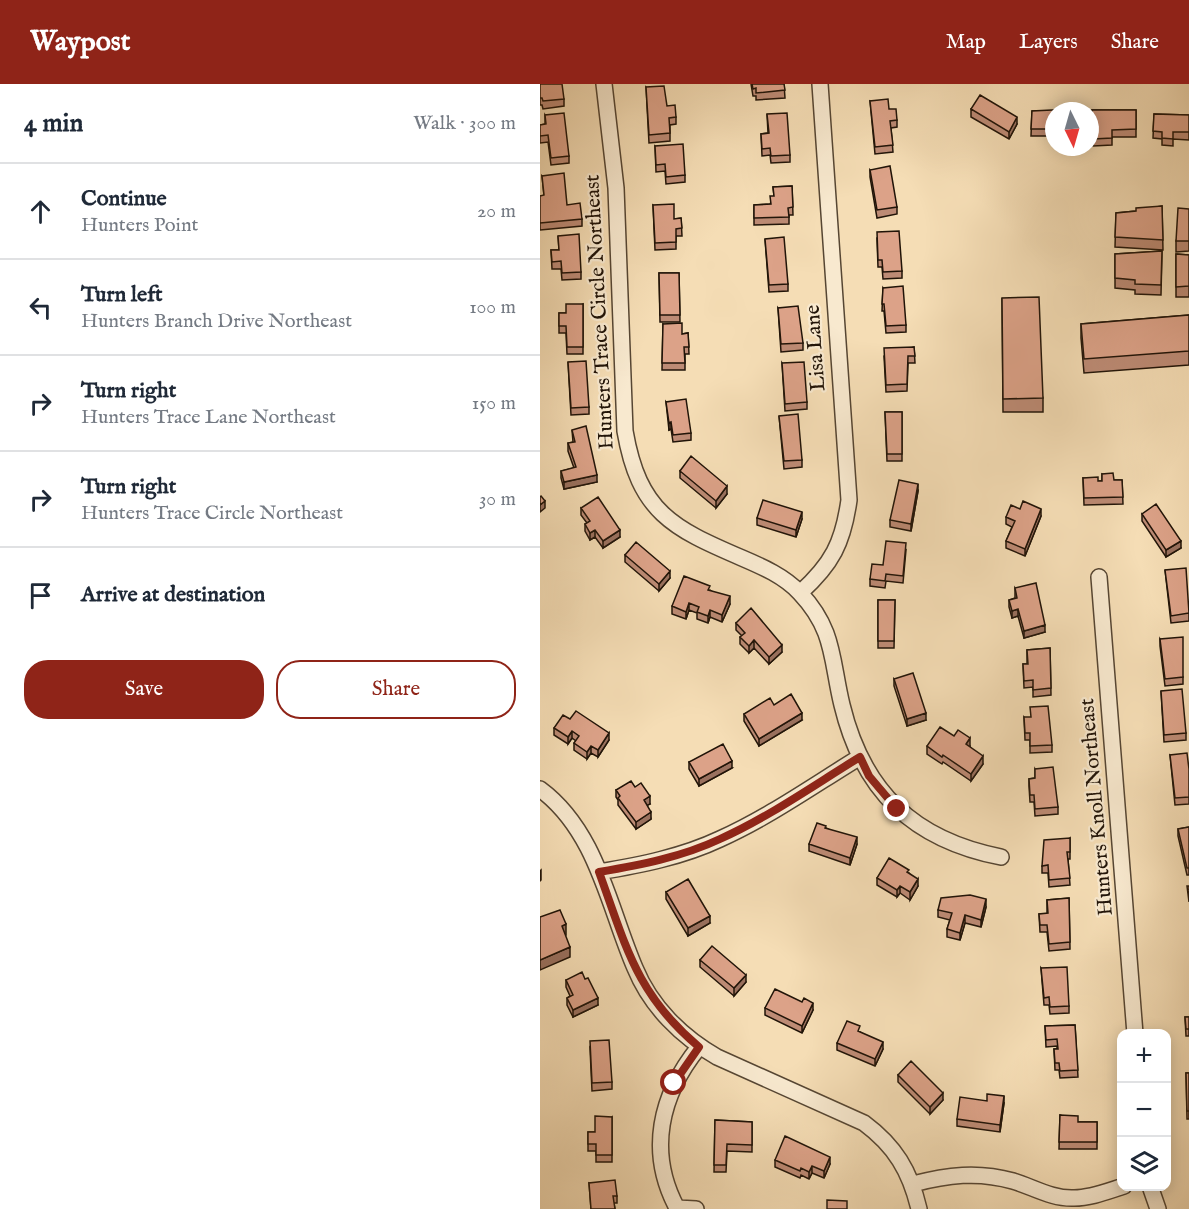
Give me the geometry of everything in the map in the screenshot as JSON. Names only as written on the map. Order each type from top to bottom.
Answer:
[{"type":"street","name":"Hunters Trace Circle Northeast","points":[[604,84],[616,188],[624,431],[630,461],[637,479],[659,511],[673,524],[695,538],[769,569],[800,593],[818,616],[830,640],[843,707],[860,757],[882,794],[917,825],[956,846],[1001,857]]},
{"type":"street","name":"Lisa Lane","points":[[800,593],[820,574],[836,551],[846,527],[849,500],[820,84]]},
{"type":"street","name":"Hunters Knoll Northeast","points":[[1099,577],[1135,1029]]},
{"type":"street","points":[[599,872],[661,860],[718,840],[758,820],[860,757]]},
{"type":"street","points":[[540,789],[575,828],[599,872],[640,980],[673,1025],[699,1047],[864,1123],[894,1150],[913,1184],[919,1209]]},
{"type":"street","points":[[696,1209],[677,1208],[665,1186],[661,1138],[662,1119],[674,1083],[699,1047]]},
{"type":"street","points":[[913,1184],[946,1175],[981,1174],[1012,1181],[1042,1192],[1075,1198],[1117,1188]]},
{"type":"street","points":[[1152,1191],[1158,1209]]},
{"type":"building","points":[[540,84],[562,84],[564,99],[543,101],[540,98]]},
{"type":"building","points":[[752,84],[784,84],[785,90],[756,93],[756,88],[753,89]]},
{"type":"building","points":[[664,86],[667,106],[675,105],[676,117],[669,118],[670,133],[649,135],[646,87]]},
{"type":"building","points":[[980,95],[1017,117],[1009,132],[971,109]]},
{"type":"building","points":[[888,99],[889,109],[896,109],[897,120],[890,121],[893,145],[875,147],[870,101]]},
{"type":"building","points":[[1045,110],[1045,129],[1031,129],[1032,111]]},
{"type":"building","points":[[1099,110],[1136,110],[1136,129],[1112,130],[1112,138],[1099,139]]},
{"type":"building","points":[[564,113],[569,156],[551,158],[548,135],[540,136],[540,125],[546,124],[545,115]]},
{"type":"building","points":[[787,113],[790,155],[771,156],[770,148],[762,149],[761,134],[769,133],[767,114]]},
{"type":"building","points":[[1154,114],[1189,115],[1189,132],[1173,132],[1173,139],[1162,138],[1162,132],[1153,131]]},
{"type":"building","points":[[683,144],[685,175],[666,177],[665,164],[656,165],[655,146]]},
{"type":"building","points":[[890,166],[897,207],[877,210],[870,170]]},
{"type":"building","points":[[564,173],[567,205],[580,203],[582,219],[540,223],[540,196],[544,195],[542,176]]},
{"type":"building","points":[[792,186],[793,207],[788,208],[789,217],[754,218],[754,205],[771,204],[770,196],[774,196],[773,187]]},
{"type":"building","points":[[674,204],[674,219],[681,218],[682,228],[676,229],[676,242],[655,243],[653,205]]},
{"type":"building","points":[[1162,206],[1163,240],[1115,237],[1116,213],[1136,211],[1136,208]]},
{"type":"building","points":[[1178,208],[1189,209],[1189,241],[1176,241]]},
{"type":"building","points":[[899,231],[902,271],[883,272],[882,260],[878,260],[877,232]]},
{"type":"building","points":[[579,234],[581,272],[562,273],[561,261],[552,262],[551,250],[559,250],[558,236]]},
{"type":"building","points":[[784,237],[788,284],[769,285],[765,239]]},
{"type":"building","points":[[1162,251],[1161,285],[1135,284],[1135,280],[1115,278],[1115,254]]},
{"type":"building","points":[[1176,254],[1189,255],[1189,286],[1176,287]]},
{"type":"building","points":[[659,273],[679,273],[680,315],[660,315]]},
{"type":"building","points":[[903,286],[906,325],[886,326],[884,304],[882,304],[883,288]]},
{"type":"building","points":[[1039,297],[1043,398],[1003,399],[1002,298]]},
{"type":"building","points":[[566,304],[583,304],[583,347],[567,347],[566,326],[559,326],[559,313],[566,313]]},
{"type":"building","points":[[798,306],[803,343],[781,344],[778,308]]},
{"type":"building","points":[[1189,315],[1189,351],[1084,359],[1081,324]]},
{"type":"building","points":[[682,323],[682,334],[688,333],[689,347],[684,347],[685,363],[662,363],[663,324]]},
{"type":"building","points":[[914,347],[915,356],[908,356],[907,384],[886,385],[884,348]]},
{"type":"building","points":[[586,361],[589,407],[571,408],[568,362]]},
{"type":"building","points":[[804,362],[807,402],[785,404],[782,363]]},
{"type":"building","points":[[686,399],[691,433],[673,435],[666,402]]},
{"type":"building","points":[[885,412],[902,412],[902,454],[887,454]]},
{"type":"building","points":[[798,414],[802,460],[784,461],[779,416]]},
{"type":"building","points":[[586,426],[597,475],[564,482],[561,471],[576,467],[568,443],[575,442],[572,430]]},
{"type":"building","points":[[691,456],[727,486],[716,501],[680,471]]},
{"type":"building","points":[[1113,473],[1114,480],[1122,480],[1123,497],[1084,498],[1083,478],[1098,477],[1098,481],[1102,481],[1102,474]]},
{"type":"building","points":[[899,480],[918,484],[911,524],[890,520]]},
{"type":"building","points":[[540,497],[545,501],[540,505]]},
{"type":"building","points":[[598,497],[620,530],[603,541],[595,530],[590,533],[585,524],[590,521],[581,508]]},
{"type":"building","points":[[763,500],[802,512],[796,530],[757,518]]},
{"type":"building","points":[[1023,501],[1041,509],[1025,549],[1006,541],[1015,521],[1006,517],[1011,505],[1020,509]]},
{"type":"building","points":[[1156,504],[1181,541],[1166,550],[1142,514]]},
{"type":"building","points":[[886,541],[906,543],[903,576],[886,574],[885,581],[870,579],[872,564],[883,565]]},
{"type":"building","points":[[636,542],[670,571],[659,584],[625,555]]},
{"type":"building","points":[[1186,568],[1189,613],[1171,616],[1165,570]]},
{"type":"building","points":[[684,576],[710,586],[708,590],[730,596],[722,615],[710,610],[708,616],[697,612],[699,607],[689,603],[686,612],[672,606]]},
{"type":"building","points":[[1036,583],[1045,625],[1024,631],[1018,609],[1012,611],[1009,600],[1017,598],[1015,588]]},
{"type":"building","points":[[878,600],[895,600],[894,641],[878,641]]},
{"type":"building","points":[[751,608],[782,645],[769,657],[754,640],[749,646],[740,637],[745,633],[736,623]]},
{"type":"building","points":[[1183,637],[1183,677],[1165,679],[1160,639]]},
{"type":"building","points":[[1050,648],[1051,688],[1033,690],[1033,680],[1024,681],[1023,664],[1028,664],[1027,650]]},
{"type":"building","points":[[913,673],[926,713],[907,719],[894,679]]},
{"type":"building","points":[[1182,689],[1186,733],[1164,735],[1161,691]]},
{"type":"building","points":[[791,694],[802,713],[759,739],[744,714],[770,698],[774,705]]},
{"type":"building","points":[[1048,706],[1052,745],[1030,746],[1030,733],[1025,733],[1024,717],[1031,717],[1030,707]]},
{"type":"building","points":[[576,711],[609,733],[598,750],[591,746],[587,752],[574,743],[579,736],[572,731],[568,737],[554,728],[563,715],[570,719]]},
{"type":"building","points":[[940,727],[954,736],[958,730],[970,738],[966,744],[983,756],[971,774],[927,746]]},
{"type":"building","points":[[723,744],[732,761],[699,779],[689,762]]},
{"type":"building","points":[[1187,753],[1189,797],[1175,798],[1170,755]]},
{"type":"building","points":[[1053,767],[1058,807],[1035,809],[1034,795],[1030,795],[1029,779],[1035,778],[1035,769]]},
{"type":"building","points":[[631,781],[635,787],[641,783],[650,796],[644,800],[651,812],[636,822],[618,798],[620,796],[616,790]]},
{"type":"building","points":[[817,823],[826,826],[825,828],[857,837],[850,858],[809,844]]},
{"type":"building","points":[[1189,827],[1189,868],[1187,868],[1178,829]]},
{"type":"building","points":[[1070,838],[1070,852],[1067,852],[1070,878],[1049,880],[1048,865],[1042,866],[1044,840]]},
{"type":"building","points":[[889,858],[909,870],[907,872],[918,879],[910,892],[900,886],[897,890],[877,878]]},
{"type":"building","points":[[688,879],[710,916],[688,928],[666,892]]},
{"type":"building","points":[[970,895],[986,899],[981,920],[965,915],[960,933],[947,929],[952,913],[938,910],[941,898]]},
{"type":"building","points":[[1069,898],[1070,942],[1049,944],[1047,925],[1040,925],[1039,914],[1048,913],[1047,900]]},
{"type":"building","points":[[560,910],[566,924],[562,926],[570,947],[540,960],[540,917]]},
{"type":"building","points":[[712,946],[746,975],[734,988],[700,960]]},
{"type":"building","points":[[1067,967],[1069,1006],[1050,1007],[1049,997],[1044,998],[1041,968]]},
{"type":"building","points":[[582,972],[585,979],[588,978],[598,998],[573,1010],[567,998],[573,995],[566,980]]},
{"type":"building","points":[[775,989],[802,1002],[804,998],[813,1003],[802,1026],[765,1008]]},
{"type":"building","points":[[1185,1017],[1189,1017],[1189,1029],[1186,1029]]},
{"type":"building","points":[[847,1021],[860,1026],[858,1031],[883,1042],[875,1059],[837,1043]]},
{"type":"building","points":[[1075,1025],[1078,1070],[1060,1071],[1059,1063],[1055,1063],[1054,1049],[1058,1049],[1057,1039],[1046,1040],[1045,1026]]},
{"type":"building","points":[[609,1040],[612,1082],[592,1083],[590,1041]]},
{"type":"building","points":[[911,1061],[943,1093],[930,1107],[898,1075]]},
{"type":"building","points":[[1186,1073],[1189,1073],[1189,1111],[1187,1111]]},
{"type":"building","points":[[987,1094],[1004,1096],[1000,1125],[957,1119],[960,1097],[987,1101]]},
{"type":"building","points":[[1060,1115],[1078,1116],[1078,1122],[1097,1122],[1097,1142],[1059,1142]]},
{"type":"building","points":[[595,1116],[612,1117],[612,1155],[596,1155],[596,1144],[588,1144],[588,1132],[595,1132]]},
{"type":"building","points":[[715,1120],[752,1122],[752,1145],[727,1144],[726,1165],[714,1165]]},
{"type":"building","points":[[785,1136],[830,1157],[824,1171],[812,1166],[809,1172],[801,1168],[800,1171],[775,1160]]},
{"type":"building","points":[[615,1180],[617,1196],[613,1196],[615,1209],[591,1209],[589,1183]]},
{"type":"building","points":[[827,1200],[847,1201],[847,1209],[827,1209]]},
{"type":"route","points":[[674,1083],[685,1064],[699,1047],[673,1025],[651,998],[635,970],[599,872],[661,860],[718,840],[758,820],[860,757],[869,776],[897,809]]}]
